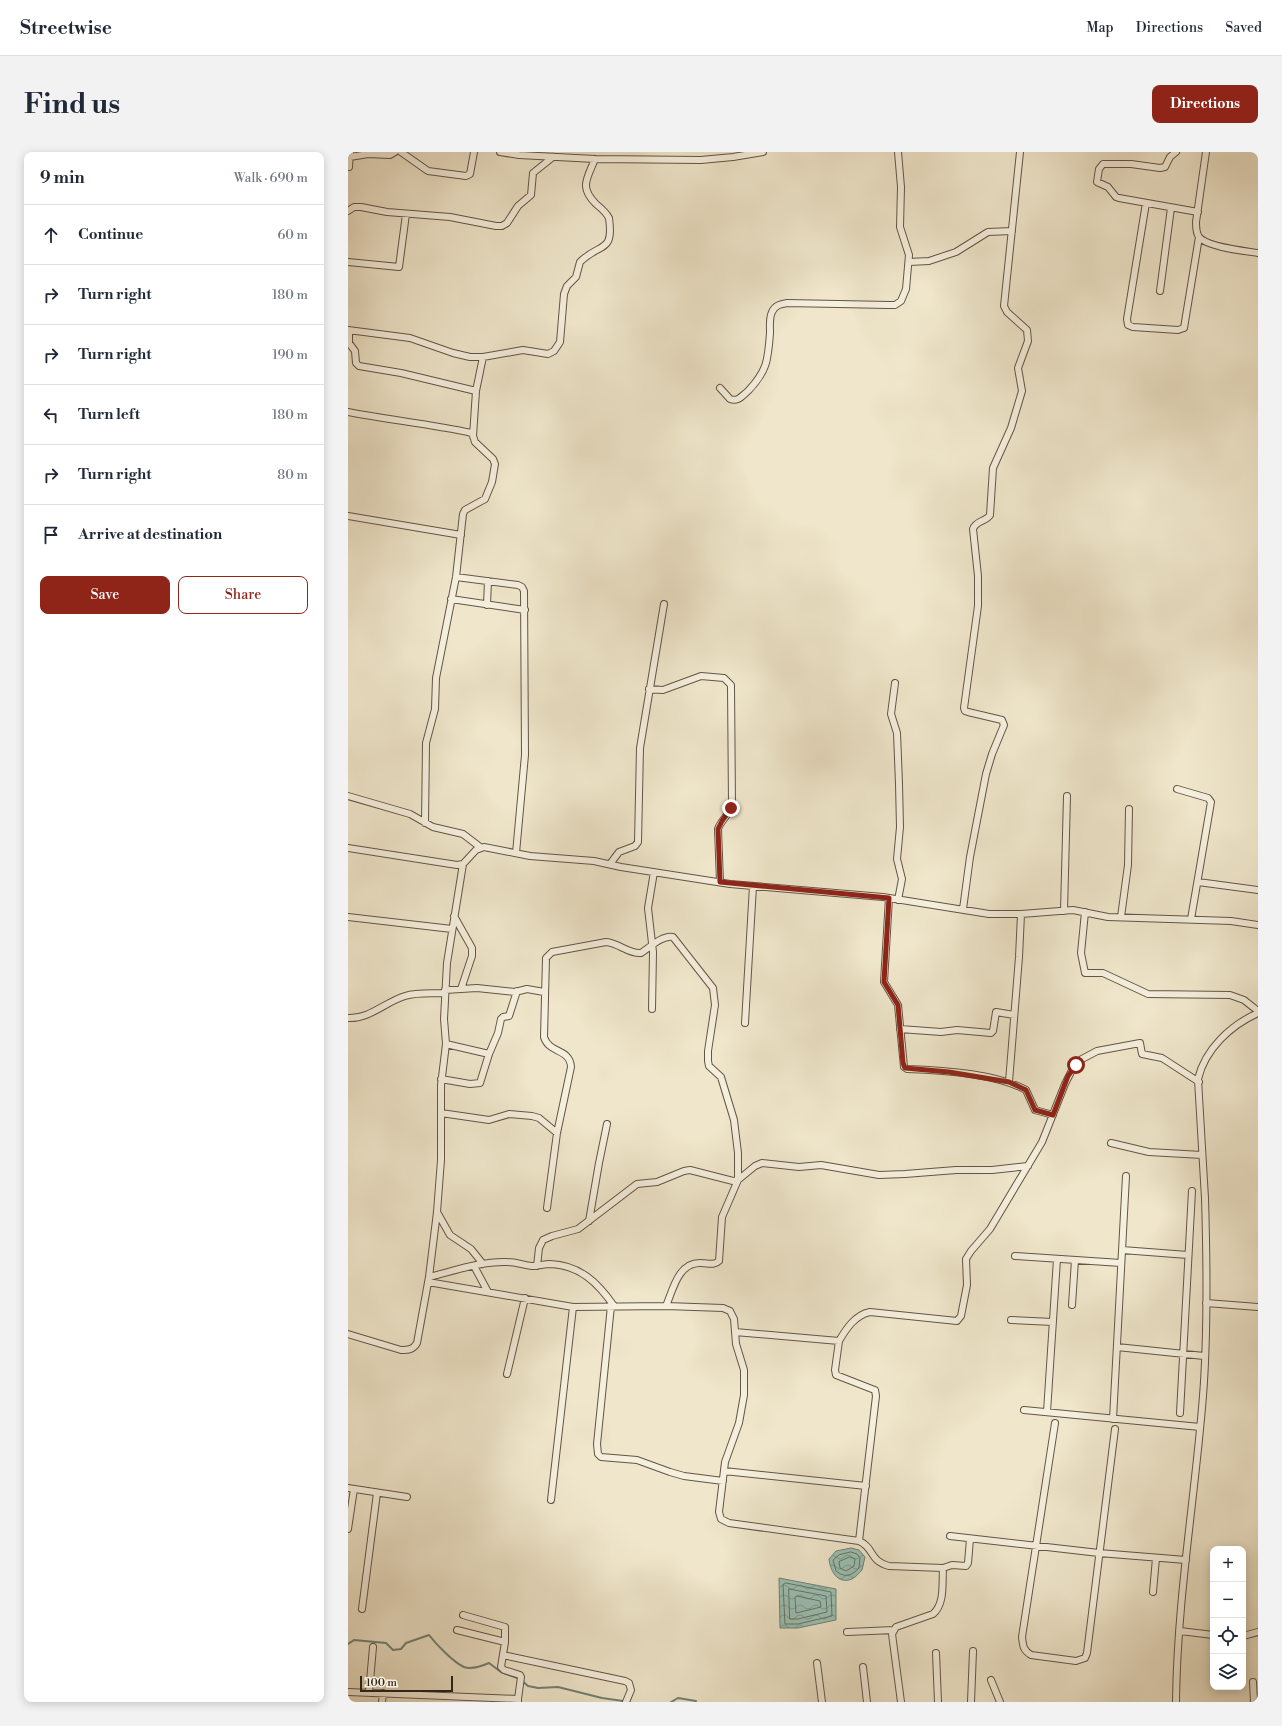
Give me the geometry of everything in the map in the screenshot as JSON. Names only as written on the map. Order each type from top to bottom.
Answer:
[{"type":"street","points":[[349,167],[350,154],[388,155],[396,152]]},
{"type":"street","points":[[401,152],[428,171],[466,176],[470,174],[474,152]]},
{"type":"street","points":[[500,152],[519,155],[544,154],[552,157],[594,159],[612,155],[711,160],[748,153],[763,152]]},
{"type":"street","points":[[710,152],[711,160]]},
{"type":"street","points":[[720,388],[730,399],[736,400],[743,396],[762,375],[766,366],[772,312],[778,305],[787,303],[895,305],[901,301],[904,297],[909,262],[909,250],[900,224],[901,177],[898,152]]},
{"type":"street","points":[[963,909],[970,857],[986,774],[992,754],[1004,725],[1003,721],[965,711],[964,708],[978,606],[978,576],[973,528],[976,523],[990,515],[993,468],[1009,433],[1021,396],[1022,387],[1018,368],[1028,341],[1027,330],[1006,312],[1004,306],[1020,152]]},
{"type":"street","points":[[1176,152],[1172,154],[1166,165],[1162,168],[1131,164],[1105,164],[1100,166],[1097,179],[1098,183],[1108,187],[1117,198],[1198,212]]},
{"type":"street","points":[[1146,203],[1127,320],[1128,325],[1178,330],[1184,328],[1199,237],[1196,228],[1206,152]]},
{"type":"street","points":[[348,211],[357,207],[406,214],[450,217],[502,226],[507,223],[518,206],[531,195],[533,173],[552,157]]},
{"type":"street","points":[[476,391],[401,373],[359,366],[356,363],[355,351],[349,343],[348,330],[403,336],[423,341],[461,355],[483,357],[523,350],[548,354],[557,348],[562,332],[563,299],[565,290],[576,277],[580,262],[606,245],[610,239],[608,216],[589,196],[585,189],[586,180],[594,159]]},
{"type":"street","points":[[1160,291],[1171,208]]},
{"type":"street","points":[[348,262],[399,267],[406,214]]},
{"type":"street","points":[[909,262],[929,262],[956,252],[988,232],[1012,231]]},
{"type":"street","points":[[1199,237],[1209,243],[1258,253]]},
{"type":"street","points":[[425,823],[426,743],[435,709],[436,678],[456,577],[463,512],[485,499],[492,482],[495,464],[493,459],[475,442],[472,433],[476,391],[483,357]]},
{"type":"street","points":[[348,412],[433,425],[472,433]]},
{"type":"street","points":[[348,516],[461,535]]},
{"type":"street","points":[[456,577],[522,587],[524,591],[525,755],[516,853]]},
{"type":"street","points":[[487,605],[488,581]]},
{"type":"street","points":[[451,600],[525,610]]},
{"type":"street","points":[[610,864],[619,852],[635,846],[638,842],[639,761],[649,689],[664,604]]},
{"type":"street","points":[[649,689],[663,690],[701,676],[724,678],[731,685],[732,805],[731,810],[722,821],[718,829],[720,882]]},
{"type":"street","points":[[895,683],[891,714],[897,733],[900,784],[900,827],[897,859],[902,879],[898,900]]},
{"type":"street","points":[[1176,789],[1208,798],[1211,802],[1191,919]]},
{"type":"street","points":[[348,796],[410,814],[433,827],[463,834],[480,847],[489,847],[546,858],[594,861],[654,872],[753,886],[889,898],[989,914],[1021,914],[1064,911],[1085,912],[1108,917],[1231,921],[1258,925]]},
{"type":"street","points":[[1064,911],[1067,796]]},
{"type":"street","points":[[1121,917],[1128,865],[1129,809]]},
{"type":"street","points":[[348,1334],[401,1350],[409,1350],[414,1348],[416,1343],[428,1279],[437,1212],[441,1160],[441,1079],[446,1044],[444,1019],[447,963],[463,864],[480,847]]},
{"type":"street","points":[[348,848],[457,865],[463,864]]},
{"type":"street","points":[[652,1010],[652,945],[648,908],[654,872]]},
{"type":"street","points":[[1198,882],[1258,890]]},
{"type":"street","points":[[745,1023],[748,947],[753,886]]},
{"type":"street","points":[[889,898],[884,982],[898,1005],[903,1063],[905,1068],[949,1072],[1009,1082],[1026,1090],[1035,1110],[1053,1115]]},
{"type":"street","points":[[1085,912],[1081,952],[1085,973],[1102,973],[1148,994],[1230,995],[1244,1000],[1258,1012],[1244,1019],[1230,1030],[1215,1046],[1201,1068],[1198,1082],[1205,1200],[1206,1303],[1200,1427],[1186,1560],[1176,1702]]},
{"type":"street","points":[[1009,1082],[1021,914]]},
{"type":"street","points":[[454,916],[472,948],[472,956],[461,989]]},
{"type":"street","points":[[348,917],[452,929]]},
{"type":"street","points":[[547,1208],[557,1133],[571,1062],[568,1056],[552,1048],[545,1041],[544,992],[546,958],[552,952],[606,942],[614,943],[633,953],[641,953],[652,945],[668,937],[673,937],[714,988],[715,1005],[708,1051],[708,1061],[709,1066],[721,1077],[734,1120],[738,1153],[738,1180],[722,1217],[719,1261],[715,1264],[696,1264],[680,1272],[666,1306]]},
{"type":"street","points":[[348,1018],[364,1016],[398,999],[410,995],[461,989],[488,988],[517,991],[527,989],[544,992]]},
{"type":"street","points":[[441,1079],[458,1083],[479,1084],[497,1036],[501,1019],[509,1016],[517,991]]},
{"type":"street","points":[[900,1029],[941,1032],[957,1030],[991,1033],[993,1031],[995,1012],[1014,1015]]},
{"type":"street","points":[[859,1541],[876,1393],[872,1389],[836,1375],[835,1370],[839,1341],[851,1324],[865,1313],[870,1312],[954,1321],[960,1319],[967,1285],[966,1259],[990,1229],[1042,1142],[1072,1070],[1076,1065],[1091,1054],[1105,1048],[1140,1043],[1143,1055],[1162,1058],[1198,1082]]},
{"type":"street","points":[[446,1044],[489,1054]]},
{"type":"street","points":[[441,1114],[489,1120],[509,1114],[535,1116],[557,1133]]},
{"type":"street","points":[[589,1220],[607,1124]]},
{"type":"street","points":[[1111,1143],[1149,1152],[1202,1156]]},
{"type":"street","points":[[537,1266],[539,1248],[543,1240],[552,1236],[574,1231],[637,1184],[657,1182],[684,1171],[695,1170],[729,1181],[738,1180],[755,1166],[762,1163],[799,1167],[821,1165],[867,1174],[884,1175],[956,1170],[992,1170],[1028,1166]]},
{"type":"street","points":[[1113,1419],[1126,1176]]},
{"type":"street","points":[[1180,1413],[1192,1192]]},
{"type":"street","points":[[437,1212],[450,1235],[470,1249],[483,1264]]},
{"type":"street","points":[[1122,1250],[1188,1255]]},
{"type":"street","points":[[1016,1256],[1121,1263]]},
{"type":"street","points":[[1047,1412],[1057,1259]]},
{"type":"street","points":[[1072,1305],[1075,1260]]},
{"type":"street","points":[[428,1279],[483,1264],[507,1262],[537,1266],[554,1265],[580,1272],[597,1284],[613,1306],[597,1444],[598,1454],[601,1457],[637,1460],[684,1476],[723,1481]]},
{"type":"street","points":[[474,1266],[488,1292]]},
{"type":"street","points":[[428,1279],[488,1292],[573,1307],[666,1306],[727,1309],[732,1314],[744,1370],[744,1395],[739,1423],[727,1452],[719,1512],[721,1519],[725,1522],[859,1541],[869,1548],[874,1559],[881,1564],[888,1566],[943,1568],[952,1565],[966,1566],[968,1563],[970,1539]]},
{"type":"street","points":[[507,1374],[525,1298]]},
{"type":"street","points":[[1206,1303],[1258,1307]]},
{"type":"street","points":[[551,1500],[573,1307]]},
{"type":"street","points":[[1011,1320],[1053,1322]]},
{"type":"street","points":[[735,1332],[839,1341]]},
{"type":"street","points":[[1117,1347],[1204,1356]]},
{"type":"street","points":[[1024,1410],[1200,1427]]},
{"type":"street","points":[[1055,1423],[1022,1637],[1025,1651],[1031,1655],[1076,1661],[1085,1658],[1087,1653],[1115,1429]]},
{"type":"street","points":[[724,1471],[866,1486]]},
{"type":"street","points":[[348,1529],[351,1489],[407,1497]]},
{"type":"street","points":[[362,1609],[377,1493]]},
{"type":"street","points":[[950,1536],[1099,1553],[1186,1560]]},
{"type":"street","points":[[1152,1592],[1156,1558]]},
{"type":"street","points":[[901,1702],[891,1638],[896,1627],[933,1614],[937,1611],[941,1604],[943,1568]]},
{"type":"street","points":[[348,1692],[411,1694],[440,1699],[518,1700],[520,1681],[516,1673],[501,1667],[505,1642],[505,1627],[463,1615]]},
{"type":"street","points":[[457,1630],[505,1642]]},
{"type":"street","points":[[847,1632],[894,1630]]},
{"type":"street","points":[[1180,1631],[1210,1635]]},
{"type":"street","points":[[1246,1635],[1258,1632]]},
{"type":"street","points":[[369,1693],[372,1648]]},
{"type":"street","points":[[971,1702],[973,1651]]},
{"type":"street","points":[[936,1653],[938,1702]]},
{"type":"street","points":[[502,1655],[625,1681],[631,1687],[630,1693],[626,1700]]},
{"type":"street","points":[[817,1663],[822,1702]]},
{"type":"street","points":[[862,1667],[867,1702]]},
{"type":"street","points":[[991,1680],[1000,1702]]},
{"type":"street","points":[[1253,1682],[1254,1702]]},
{"type":"street","points":[[382,1702],[383,1694]]},
{"type":"street","points":[[410,1702],[411,1694]]},
{"type":"water","points":[[851,1548],[859,1550],[865,1557],[862,1570],[852,1579],[842,1580],[833,1572],[829,1559],[836,1551]]},
{"type":"water","points":[[779,1578],[836,1589],[836,1620],[798,1628],[780,1628]]},
{"type":"waterway","points":[[348,1644],[354,1640],[386,1643],[393,1650],[401,1649],[406,1643],[429,1635],[440,1648],[464,1667],[474,1668],[489,1663],[501,1672],[520,1679],[528,1686],[538,1688],[558,1687],[602,1698],[630,1702]]},
{"type":"waterway","points":[[671,1702],[678,1698],[696,1701]]},
{"type":"route","points":[[731,808],[718,829],[720,882],[889,898],[884,982],[885,986],[898,1005],[903,1063],[905,1068],[935,1070],[1009,1082],[1026,1090],[1035,1110],[1053,1115],[1068,1076],[1076,1065]]}]
